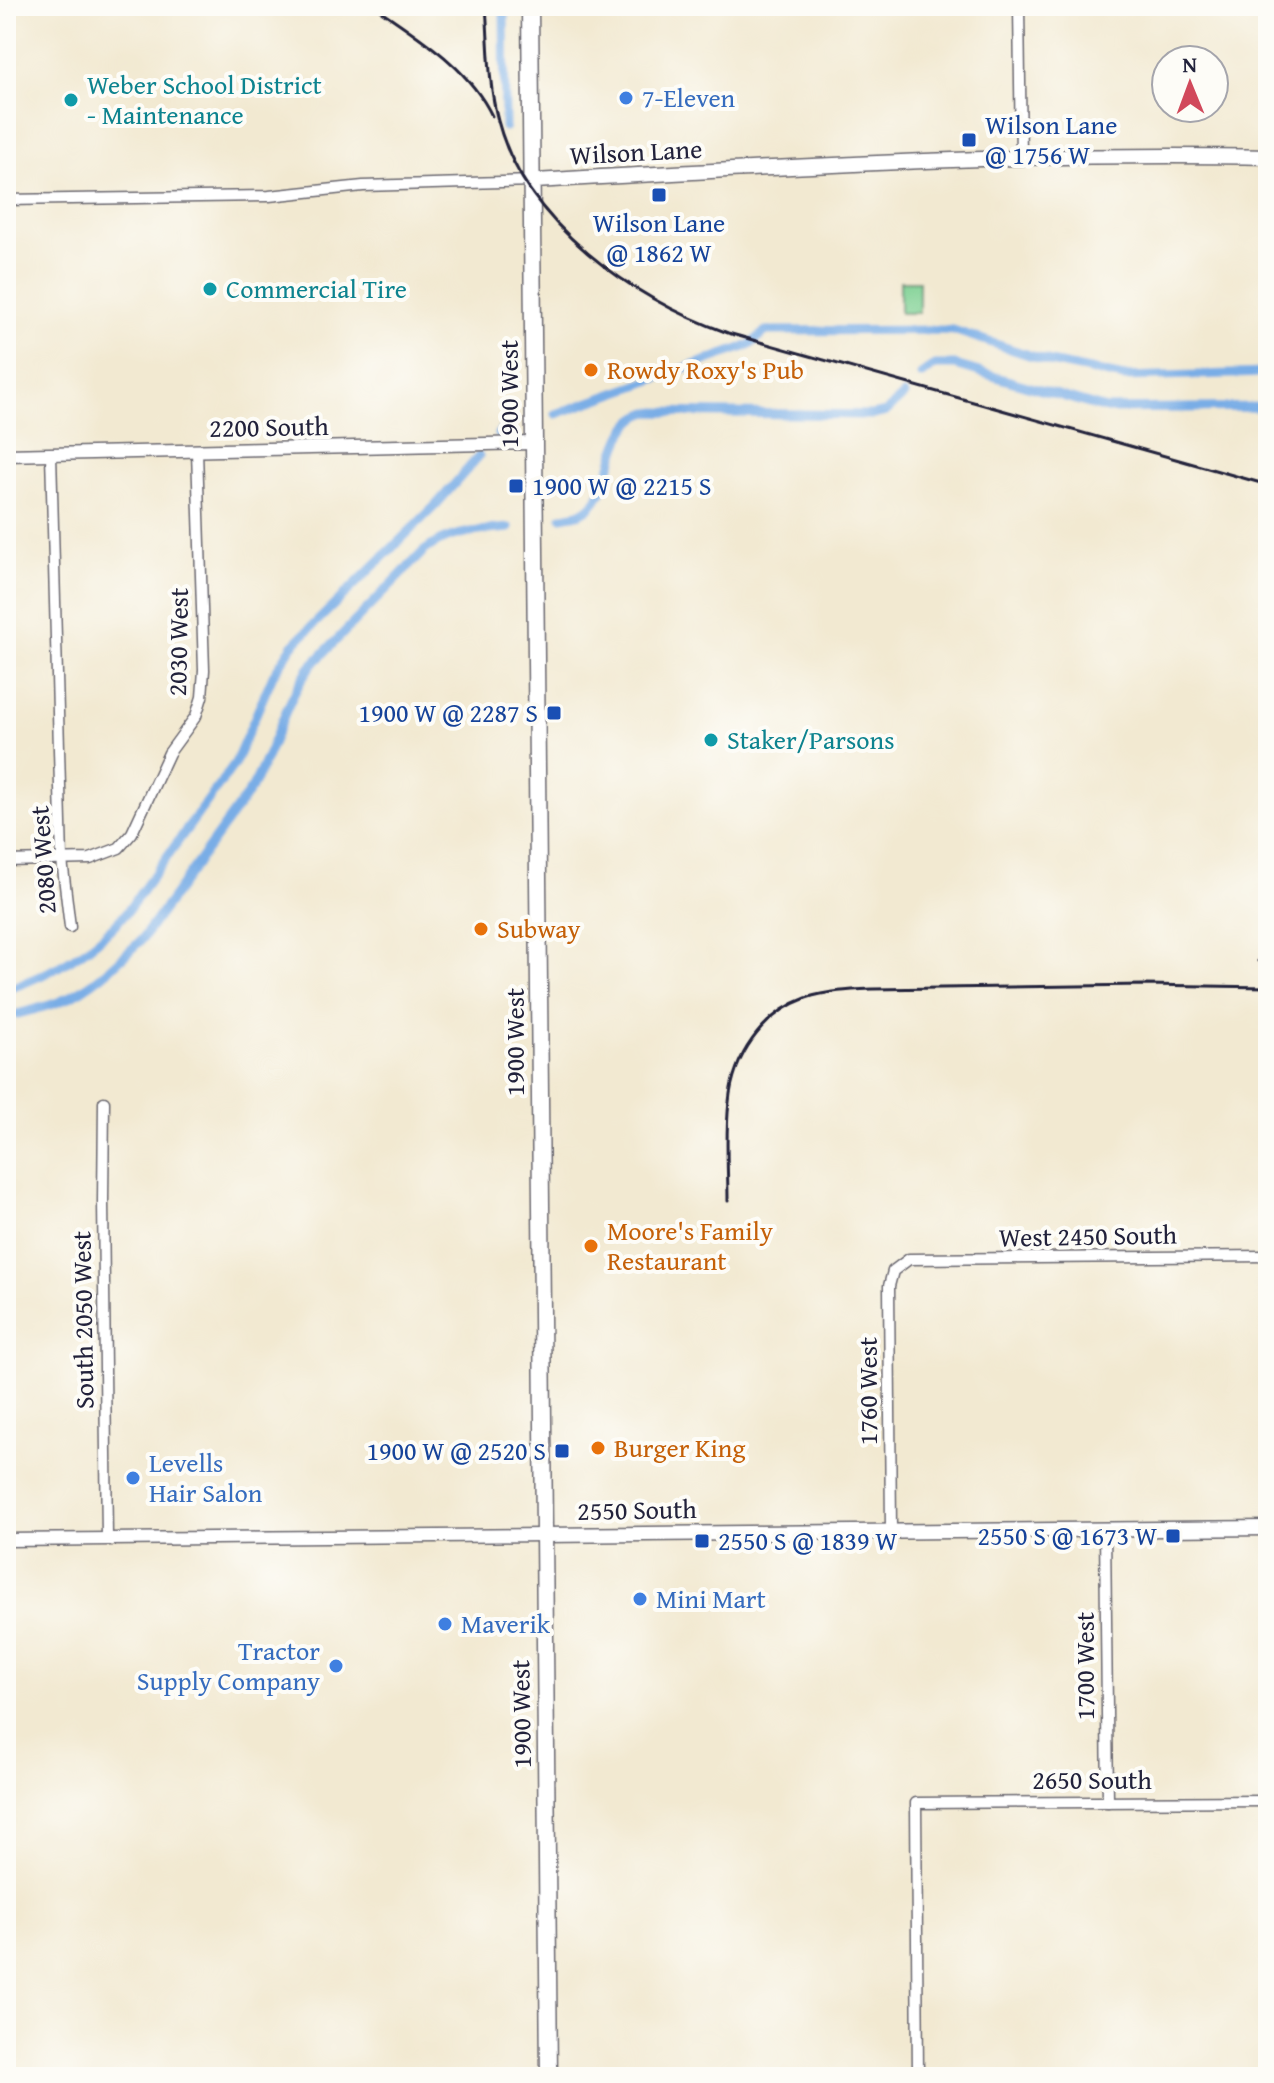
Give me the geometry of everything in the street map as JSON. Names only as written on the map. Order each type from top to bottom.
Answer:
[{"type":"main road","name":"1900 West","points":[[530,6],[549,2077]]},
{"type":"main road","name":"Wilson Lane","points":[[533,181],[1021,158],[1268,157]]},
{"type":"main road","name":"2550 South","points":[[543,1535],[1268,1528]]},
{"type":"street","points":[[1019,6],[1021,158]]},
{"type":"street","name":"Wilson Lane","points":[[6,200],[269,196],[363,186],[533,181]]},
{"type":"street","name":"2200 South","points":[[6,455],[533,443]]},
{"type":"street","name":"2030 West","points":[[6,861],[90,859],[119,848],[132,833],[169,753],[196,716],[202,697],[204,670],[197,451]]},
{"type":"street","name":"2080 West","points":[[51,454],[62,860],[70,927]]},
{"type":"street","name":"South 2050 West","points":[[104,1102],[107,1538]]},
{"type":"street","name":"West 2450 South","points":[[909,1259],[1268,1256]]},
{"type":"street","name":"1760 West","points":[[891,1531],[889,1286],[893,1271],[909,1259]]},
{"type":"street","name":"1700 West","points":[[1105,1529],[1108,1802]]},
{"type":"street","name":"2550 South","points":[[6,1540],[543,1535]]},
{"type":"street","name":"2650 South","points":[[918,2077],[916,1803],[1268,1801]]},
{"type":"green space","points":[[900,281],[919,281],[919,313],[900,313]]},
{"type":"waterway","points":[[504,6],[505,127]]},
{"type":"waterway","points":[[556,414],[750,345],[766,331],[953,330],[1050,362],[1124,377],[1268,373]]},
{"type":"waterway","points":[[921,375],[935,365],[955,365],[1106,409],[1268,407]]},
{"type":"waterway","points":[[562,517],[581,513],[593,505],[625,431],[635,419],[649,412],[873,415],[886,412],[904,395]]},
{"type":"waterway","points":[[498,434],[511,421]]},
{"type":"waterway","points":[[6,990],[40,976],[86,950],[126,913],[235,763],[273,675],[293,645],[436,505],[479,456]]},
{"type":"waterway","points":[[6,1017],[72,996],[104,974],[142,939],[251,789],[292,697],[309,668],[424,551],[454,536],[509,528]]},
{"type":"railway","points":[[374,6],[456,67],[482,98],[492,116]]},
{"type":"railway","points":[[486,6],[492,93],[498,121],[512,158],[532,193],[588,253],[656,300],[728,333],[1268,485]]},
{"type":"railway","points":[[1258,961],[1268,961]]},
{"type":"railway","points":[[728,1201],[728,1114],[737,1069],[752,1039],[763,1026],[790,1005],[806,998],[831,992],[873,989],[1144,985],[1268,987]]},
{"type":"place","name":"7-Eleven","points":[[626,98]]},
{"type":"place","name":"Weber School District - Maintenance","points":[[71,100]]},
{"type":"place","name":"Wilson Lane @ 1756 W","points":[[969,140]]},
{"type":"place","name":"Wilson Lane @ 1862 W","points":[[659,195]]},
{"type":"place","name":"Commercial Tire","points":[[210,289]]},
{"type":"place","name":"Rowdy Roxy's Pub","points":[[591,370]]},
{"type":"place","name":"1900 W @ 2215 S","points":[[516,486]]},
{"type":"place","name":"1900 W @ 2287 S","points":[[554,713]]},
{"type":"place","name":"Staker/Parsons","points":[[711,740]]},
{"type":"place","name":"Subway","points":[[481,929]]},
{"type":"place","name":"Moore's Family Restaurant","points":[[591,1246]]},
{"type":"place","name":"Burger King","points":[[598,1448]]},
{"type":"place","name":"1900 W @ 2520 S","points":[[562,1451]]},
{"type":"place","name":"Levells Hair Salon","points":[[133,1478]]},
{"type":"place","name":"2550 S @ 1673 W","points":[[1173,1536]]},
{"type":"place","name":"2550 S @ 1839 W","points":[[702,1541]]},
{"type":"place","name":"Mini Mart","points":[[640,1599]]},
{"type":"place","name":"Maverik","points":[[445,1624]]},
{"type":"place","name":"Tractor Supply Company","points":[[336,1666]]}]
